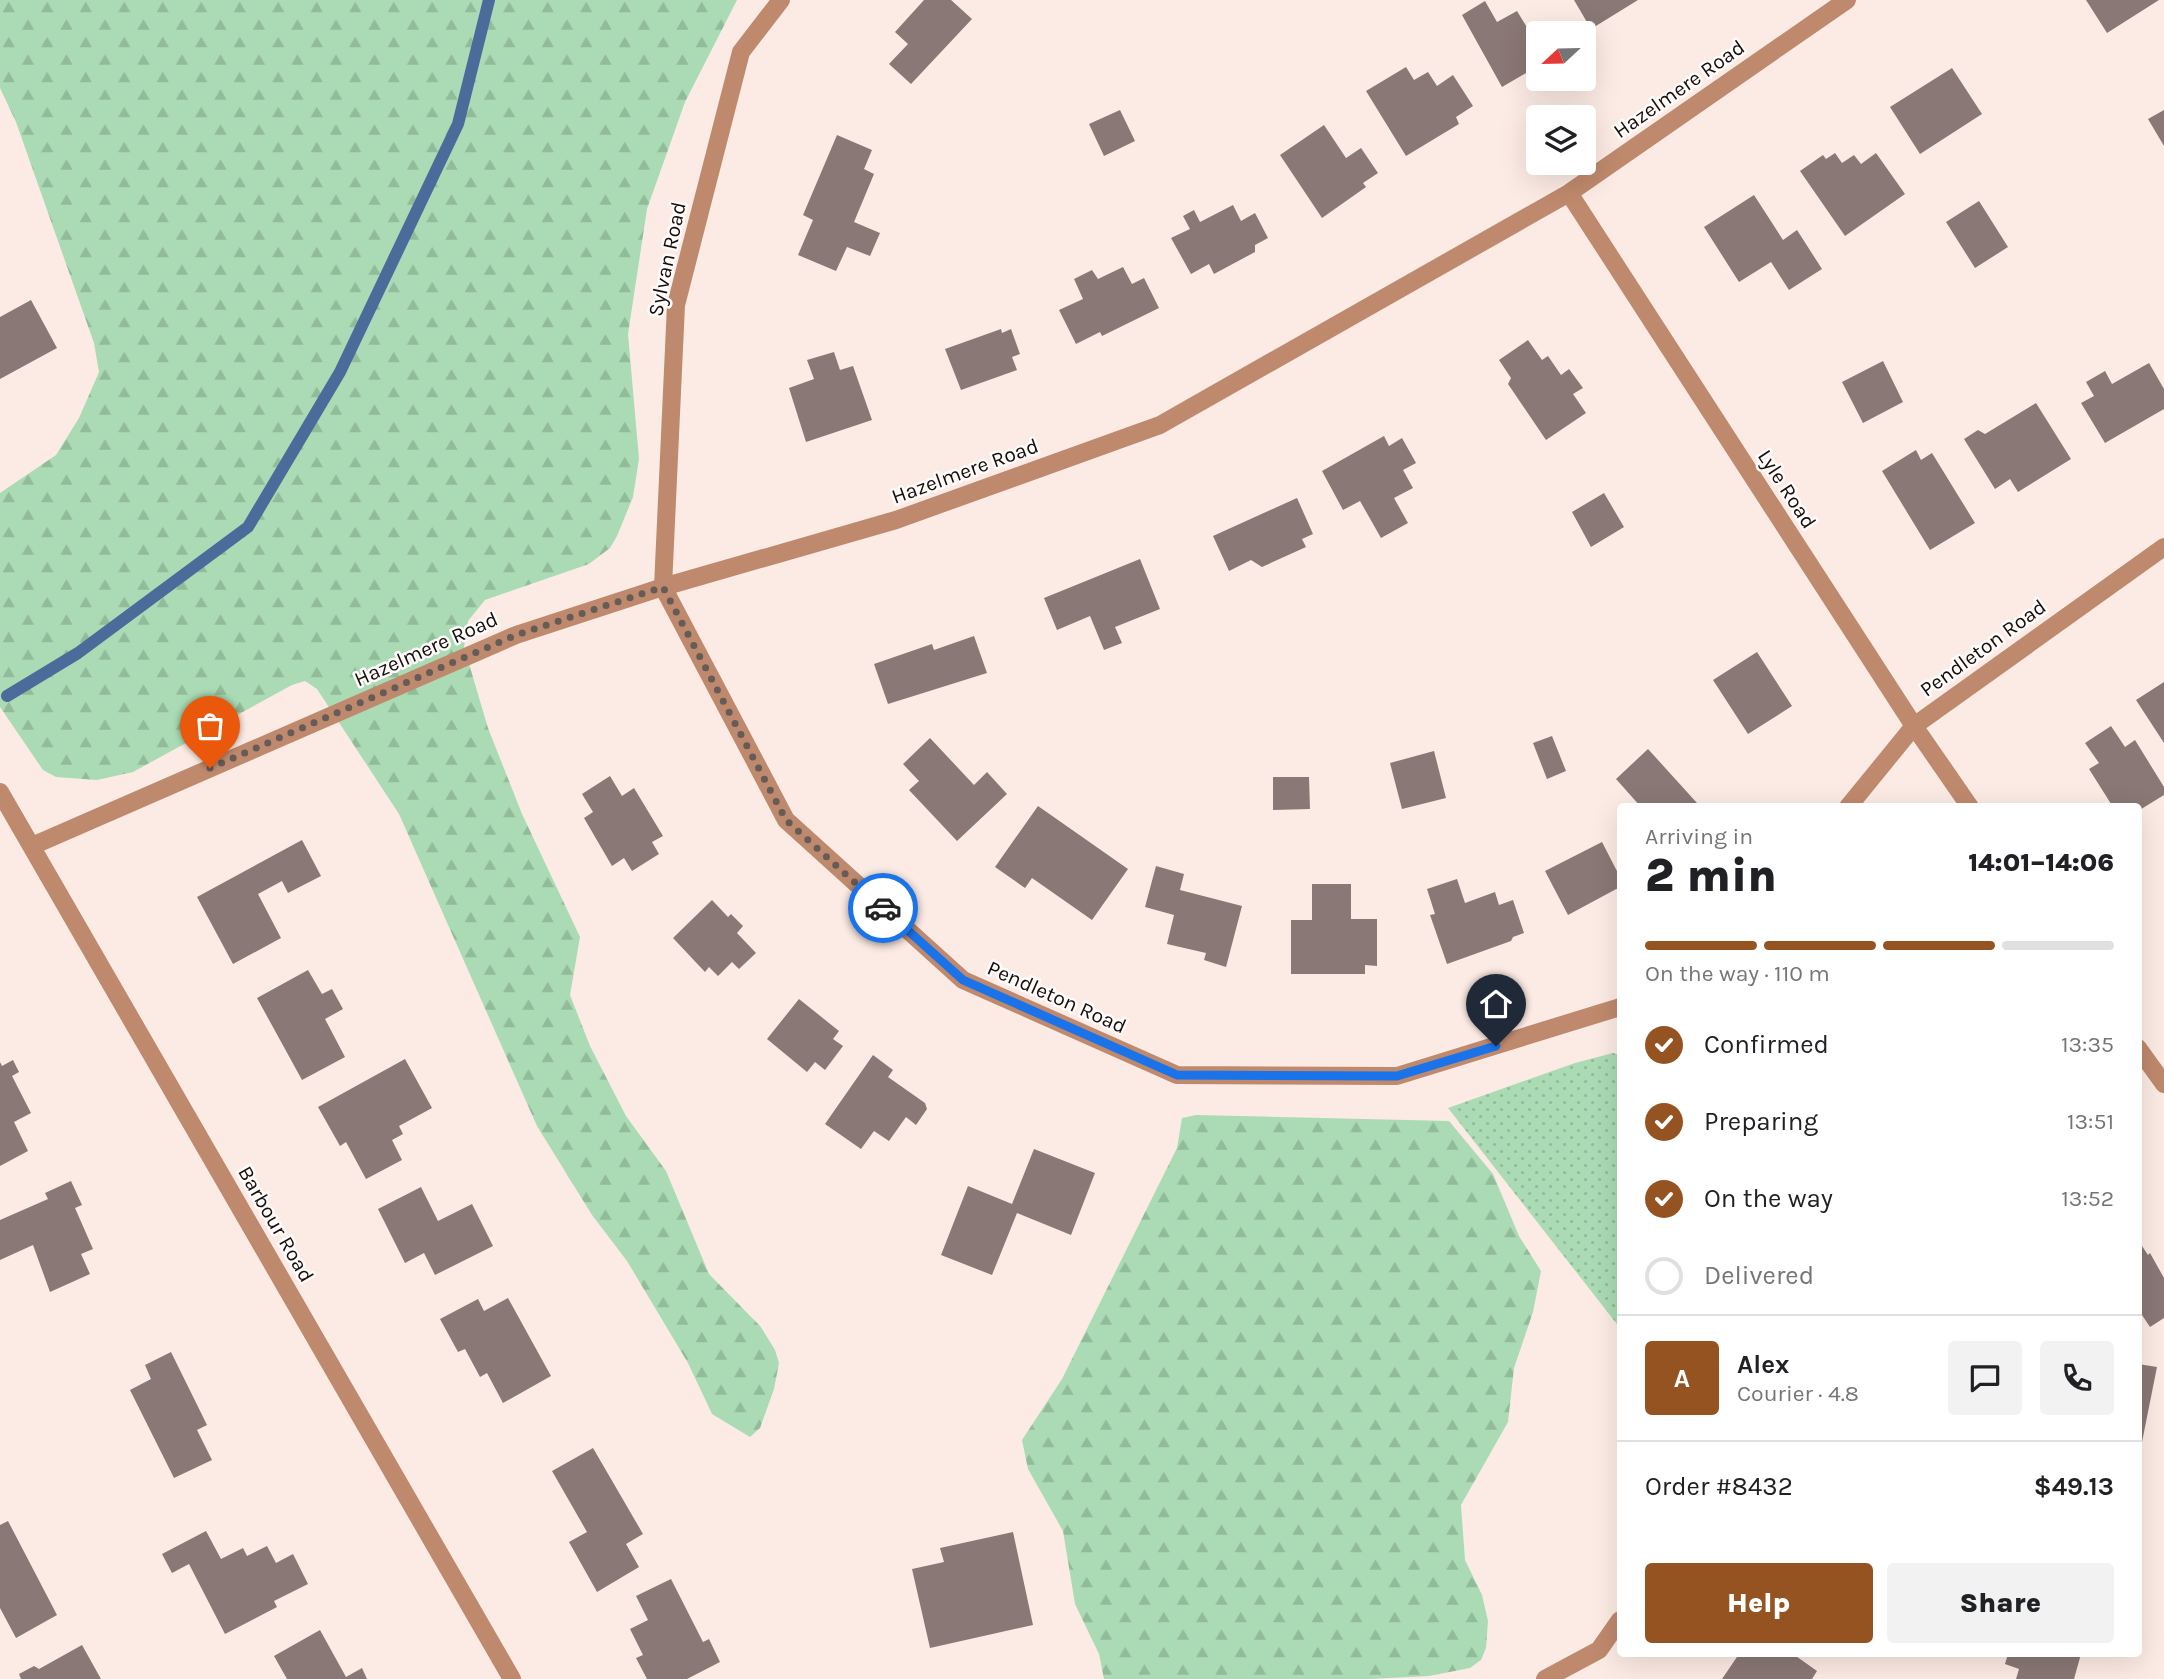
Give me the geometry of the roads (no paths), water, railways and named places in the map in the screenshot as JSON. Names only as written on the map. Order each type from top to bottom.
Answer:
[{"type":"street","name":"Sylvan Road","points":[[663,587],[676,305],[741,52],[781,0]]},
{"type":"street","name":"Hazelmere Road","points":[[32,846],[516,635],[663,587],[896,520],[1160,425],[1569,193],[1847,0]]},
{"type":"street","name":"Lyle Road","points":[[1569,193],[1914,726],[1967,803]]},
{"type":"street","name":"Pendleton Road","points":[[1851,803],[1914,726],[2164,547]]},
{"type":"street","name":"Pendleton Road","points":[[663,587],[786,820],[963,980],[1177,1075],[1397,1076],[1617,1008]]},
{"type":"street","name":"Barbour Road","points":[[0,792],[512,1679]]},
{"type":"street","points":[[2142,1054],[2164,1084]]},
{"type":"street","points":[[1545,1679],[1599,1650],[1617,1624]]},
{"type":"waterway","points":[[7,696],[78,653],[248,527],[340,372],[458,124],[489,0]]}]
